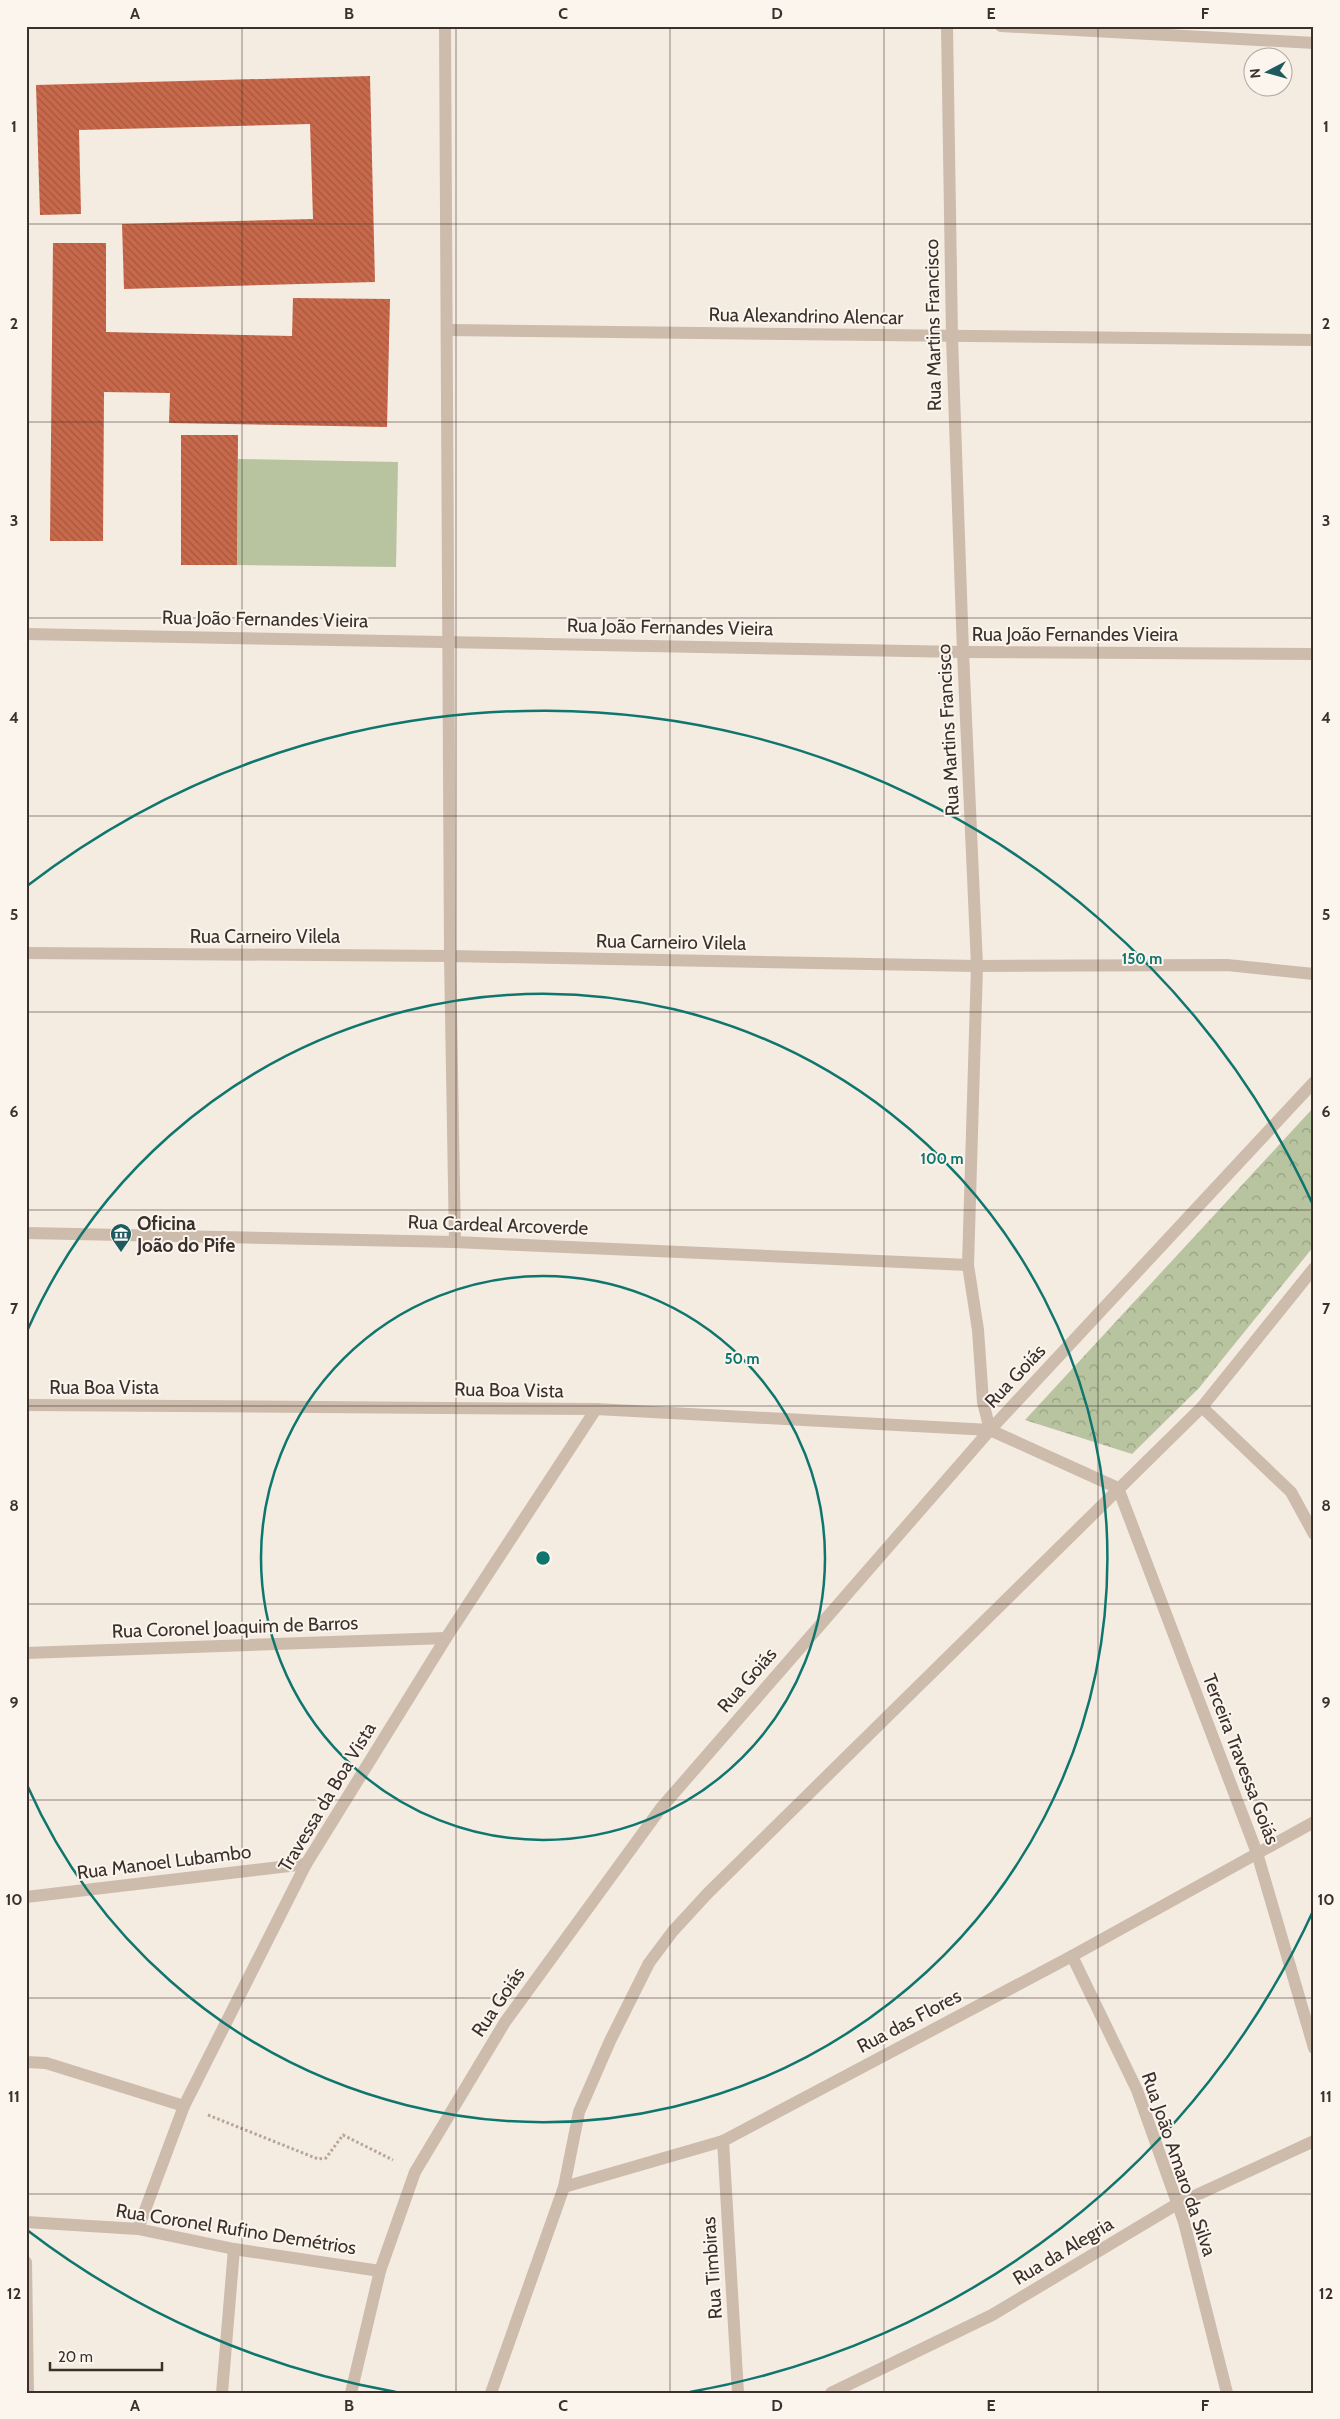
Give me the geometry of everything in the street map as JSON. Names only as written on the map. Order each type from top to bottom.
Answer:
[{"type":"street","points":[[445,26],[450,956],[455,1242]]},
{"type":"street","name":"Rua Martins Francisco","points":[[947,26],[952,337],[963,652],[978,966],[968,1264],[978,1330],[983,1402],[990,1430]]},
{"type":"street","points":[[1001,26],[1314,43]]},
{"type":"street","name":"Rua Alexandrino Alencar","points":[[447,330],[1314,340]]},
{"type":"street","name":"Rua João Fernandes Vieira","points":[[26,634],[963,652],[1314,654]]},
{"type":"street","name":"Rua Carneiro Vilela","points":[[26,953],[450,956],[978,966],[1226,965],[1314,974]]},
{"type":"street","name":"Rua Goiás","points":[[351,2393],[380,2271],[415,2172],[505,2022],[661,1808],[990,1430],[1314,1082]]},
{"type":"street","name":"Rua Cardeal Arcoverde","points":[[26,1233],[455,1242],[968,1264]]},
{"type":"street","points":[[491,2393],[564,2187],[579,2112],[610,2041],[649,1963],[674,1931],[708,1893],[1202,1407],[1314,1268]]},
{"type":"street","name":"Rua Boa Vista","points":[[26,1405],[596,1409],[990,1430]]},
{"type":"street","points":[[1202,1407],[1291,1492],[1314,1534]]},
{"type":"street","name":"Travessa da Boa Vista","points":[[138,2230],[184,2106],[306,1864],[446,1638],[596,1409]]},
{"type":"street","points":[[990,1430],[1118,1488]]},
{"type":"street","name":"Terceira Travessa Goiás","points":[[1118,1488],[1257,1853],[1314,2048]]},
{"type":"street","name":"Rua Coronel Joaquim de Barros","points":[[26,1653],[446,1638]]},
{"type":"street","name":"Rua das Flores","points":[[564,2187],[723,2141],[1072,1956],[1314,1822]]},
{"type":"street","name":"Rua Manoel Lubambo","points":[[26,1897],[306,1864]]},
{"type":"street","name":"Rua João Amaro da Silva","points":[[1072,1956],[1137,2090],[1177,2204],[1228,2393]]},
{"type":"street","points":[[26,2062],[46,2064],[184,2106]]},
{"type":"street","name":"Rua Timbiras","points":[[723,2141],[738,2393]]},
{"type":"street","name":"Rua da Alegria","points":[[831,2393],[992,2315],[1177,2204],[1314,2141]]},
{"type":"street","name":"Rua Coronel Rufino Demétrios","points":[[26,2222],[138,2230],[234,2249],[380,2271]]},
{"type":"street","points":[[222,2393],[234,2249]]},
{"type":"street","points":[[26,2262],[28,2393]]},
{"type":"path","points":[[184,2106],[318,2159],[326,2158],[341,2136],[345,2135],[415,2172]]},
{"type":"green space","points":[[238,459],[398,462],[396,567],[237,565]]},
{"type":"green space","points":[[1314,1107],[1314,1246],[1199,1388],[1132,1454],[1025,1420]]},
{"type":"building","points":[[370,76],[375,282],[124,289],[122,224],[313,219],[310,124],[79,130],[81,214],[40,215],[36,85]]},
{"type":"building","points":[[53,243],[106,243],[106,332],[292,336],[293,298],[390,299],[387,427],[169,423],[170,393],[104,392],[103,541],[50,541]]},
{"type":"building","points":[[181,435],[238,435],[237,565],[181,565]]},
{"type":"place","name":"Oficina João do Pife","points":[[121,1253]]}]
